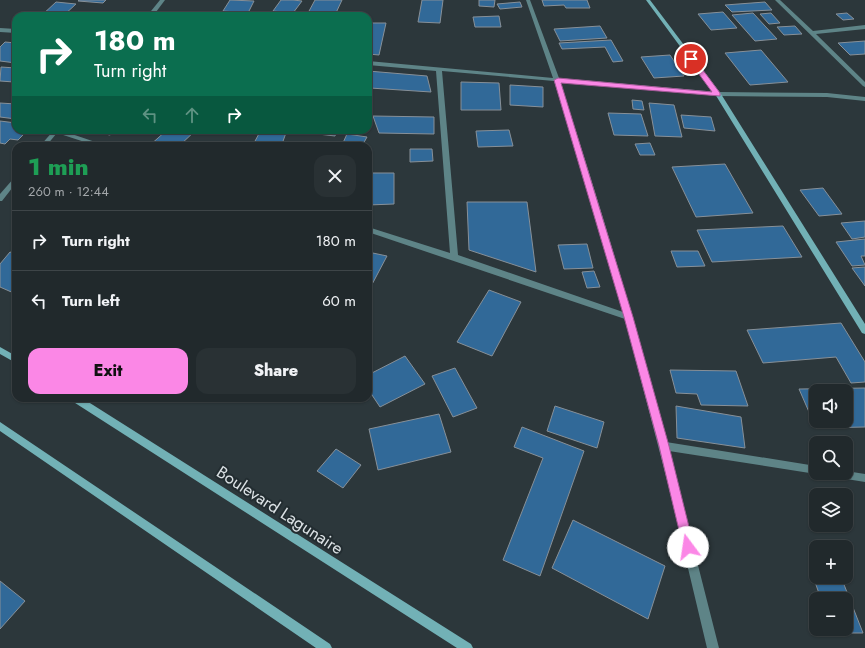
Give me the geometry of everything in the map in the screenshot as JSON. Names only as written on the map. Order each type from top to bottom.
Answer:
[{"type":"main road","points":[[648,0],[718,94],[865,331]]},
{"type":"main road","points":[[0,350],[12,358]]},
{"type":"main road","name":"Boulevard Lagunaire","points":[[81,402],[467,648]]},
{"type":"main road","points":[[0,426],[326,648]]},
{"type":"street","points":[[153,12],[163,0]]},
{"type":"street","points":[[528,0],[558,80],[629,317],[664,446],[713,648]]},
{"type":"street","points":[[777,0],[865,85]]},
{"type":"street","points":[[812,33],[865,27]]},
{"type":"street","points":[[0,30],[12,32]]},
{"type":"street","points":[[372,63],[718,94],[827,94],[865,98]]},
{"type":"street","points":[[439,70],[454,257]]},
{"type":"street","points":[[68,134],[92,142]]},
{"type":"street","points":[[0,199],[12,184]]},
{"type":"street","points":[[372,230],[629,317]]},
{"type":"street","points":[[664,446],[809,469]]},
{"type":"street","points":[[853,476],[865,478]]},
{"type":"building","points":[[106,0],[103,3],[78,1]]},
{"type":"building","points":[[230,0],[254,1],[248,12],[223,11]]},
{"type":"building","points":[[281,0],[302,1],[294,12],[273,11]]},
{"type":"building","points":[[315,0],[342,0],[336,12],[309,12]]},
{"type":"building","points":[[422,0],[443,0],[440,23],[418,22]]},
{"type":"building","points":[[479,0],[495,0],[494,7],[479,6]]},
{"type":"building","points":[[542,0],[587,0],[590,8],[566,8],[564,5],[544,6]]},
{"type":"building","points":[[56,2],[76,4],[67,12],[45,12]]},
{"type":"building","points":[[520,2],[522,7],[500,9],[497,4]]},
{"type":"building","points":[[765,2],[772,10],[732,12],[725,5]]},
{"type":"building","points":[[723,12],[737,28],[711,30],[698,14]]},
{"type":"building","points":[[753,13],[777,39],[755,41],[732,15]]},
{"type":"building","points":[[771,13],[780,23],[769,24],[760,14]]},
{"type":"building","points":[[847,13],[854,19],[843,20],[836,14]]},
{"type":"building","points":[[499,16],[501,27],[475,27],[473,17]]},
{"type":"building","points":[[372,23],[386,23],[379,55],[372,54]]},
{"type":"building","points":[[600,26],[607,38],[560,41],[554,29]]},
{"type":"building","points":[[795,26],[802,34],[784,35],[777,27]]},
{"type":"building","points":[[611,40],[623,61],[613,62],[605,47],[562,49],[559,43]]},
{"type":"building","points":[[865,41],[865,54],[850,55],[838,43]]},
{"type":"building","points":[[5,42],[12,43],[12,62],[0,61],[0,47]]},
{"type":"building","points":[[761,50],[788,82],[750,85],[725,53]]},
{"type":"building","points":[[670,55],[684,76],[654,78],[641,57]]},
{"type":"building","points":[[1,67],[12,68],[12,82],[0,81]]},
{"type":"building","points":[[372,71],[427,76],[431,92],[372,88]]},
{"type":"building","points":[[461,82],[499,83],[501,110],[461,110]]},
{"type":"building","points":[[510,85],[543,87],[543,107],[510,105]]},
{"type":"building","points":[[632,100],[642,101],[644,110],[633,109]]},
{"type":"building","points":[[0,103],[12,104],[12,118],[0,117]]},
{"type":"building","points":[[649,103],[674,105],[682,137],[655,136]]},
{"type":"building","points":[[608,113],[641,114],[648,136],[614,135]]},
{"type":"building","points":[[681,115],[711,117],[715,131],[684,128]]},
{"type":"building","points":[[373,116],[434,117],[434,134],[379,133]]},
{"type":"building","points":[[0,121],[12,122],[12,134],[24,134],[18,140],[10,139],[5,144],[0,143]]},
{"type":"building","points":[[509,130],[513,146],[478,147],[476,131]]},
{"type":"building","points":[[162,134],[192,134],[183,142],[154,142]]},
{"type":"building","points":[[259,134],[286,134],[283,142],[255,142]]},
{"type":"building","points":[[318,134],[336,134],[335,136]]},
{"type":"building","points":[[347,134],[367,137],[364,142],[343,142]]},
{"type":"building","points":[[650,143],[655,155],[640,155],[635,144]]},
{"type":"building","points":[[410,149],[432,149],[433,161],[410,162]]},
{"type":"building","points":[[725,164],[753,213],[696,217],[672,167]]},
{"type":"building","points":[[372,173],[394,173],[394,204],[372,205]]},
{"type":"building","points":[[823,188],[842,214],[819,216],[800,190]]},
{"type":"building","points":[[467,202],[527,202],[536,272],[469,250]]},
{"type":"building","points":[[865,221],[865,237],[852,239],[841,223]]},
{"type":"building","points":[[783,226],[802,257],[712,262],[697,230]]},
{"type":"building","points":[[865,239],[865,256],[861,256],[865,265],[852,266],[836,242]]},
{"type":"building","points":[[587,244],[593,268],[564,269],[558,245]]},
{"type":"building","points":[[671,251],[698,251],[705,266],[677,267]]},
{"type":"building","points":[[10,252],[12,253],[12,292],[0,287],[0,264]]},
{"type":"building","points":[[372,253],[387,256],[372,284]]},
{"type":"building","points":[[865,267],[865,286],[852,268]]},
{"type":"building","points":[[594,271],[600,287],[587,288],[582,272]]},
{"type":"building","points":[[489,290],[521,302],[492,356],[457,342]]},
{"type":"building","points":[[841,323],[865,362],[865,382],[851,383],[836,357],[763,363],[747,330]]},
{"type":"building","points":[[405,356],[425,384],[380,407],[372,395],[372,373]]},
{"type":"building","points":[[455,368],[477,408],[453,417],[432,376]]},
{"type":"building","points":[[670,370],[736,371],[748,406],[701,405],[697,394],[676,393]]},
{"type":"building","points":[[853,388],[865,388],[865,427],[853,427]]},
{"type":"building","points":[[799,389],[809,389],[809,412]]},
{"type":"building","points":[[555,406],[604,422],[597,448],[547,431]]},
{"type":"building","points":[[676,406],[741,417],[745,448],[677,438]]},
{"type":"building","points":[[439,414],[451,452],[378,470],[369,429]]},
{"type":"building","points":[[522,427],[584,451],[540,576],[503,560],[543,458],[514,447]]},
{"type":"building","points":[[336,449],[361,465],[343,488],[317,471]]},
{"type":"building","points":[[573,520],[665,566],[648,619],[552,568]]},
{"type":"building","points":[[0,581],[25,601],[0,629]]},
{"type":"building","points":[[816,584],[844,584],[847,592],[819,592]]},
{"type":"building","points":[[853,608],[863,633],[853,633]]},
{"type":"route","points":[[688,547],[664,446],[629,317],[558,80],[718,94],[691,59]]}]
